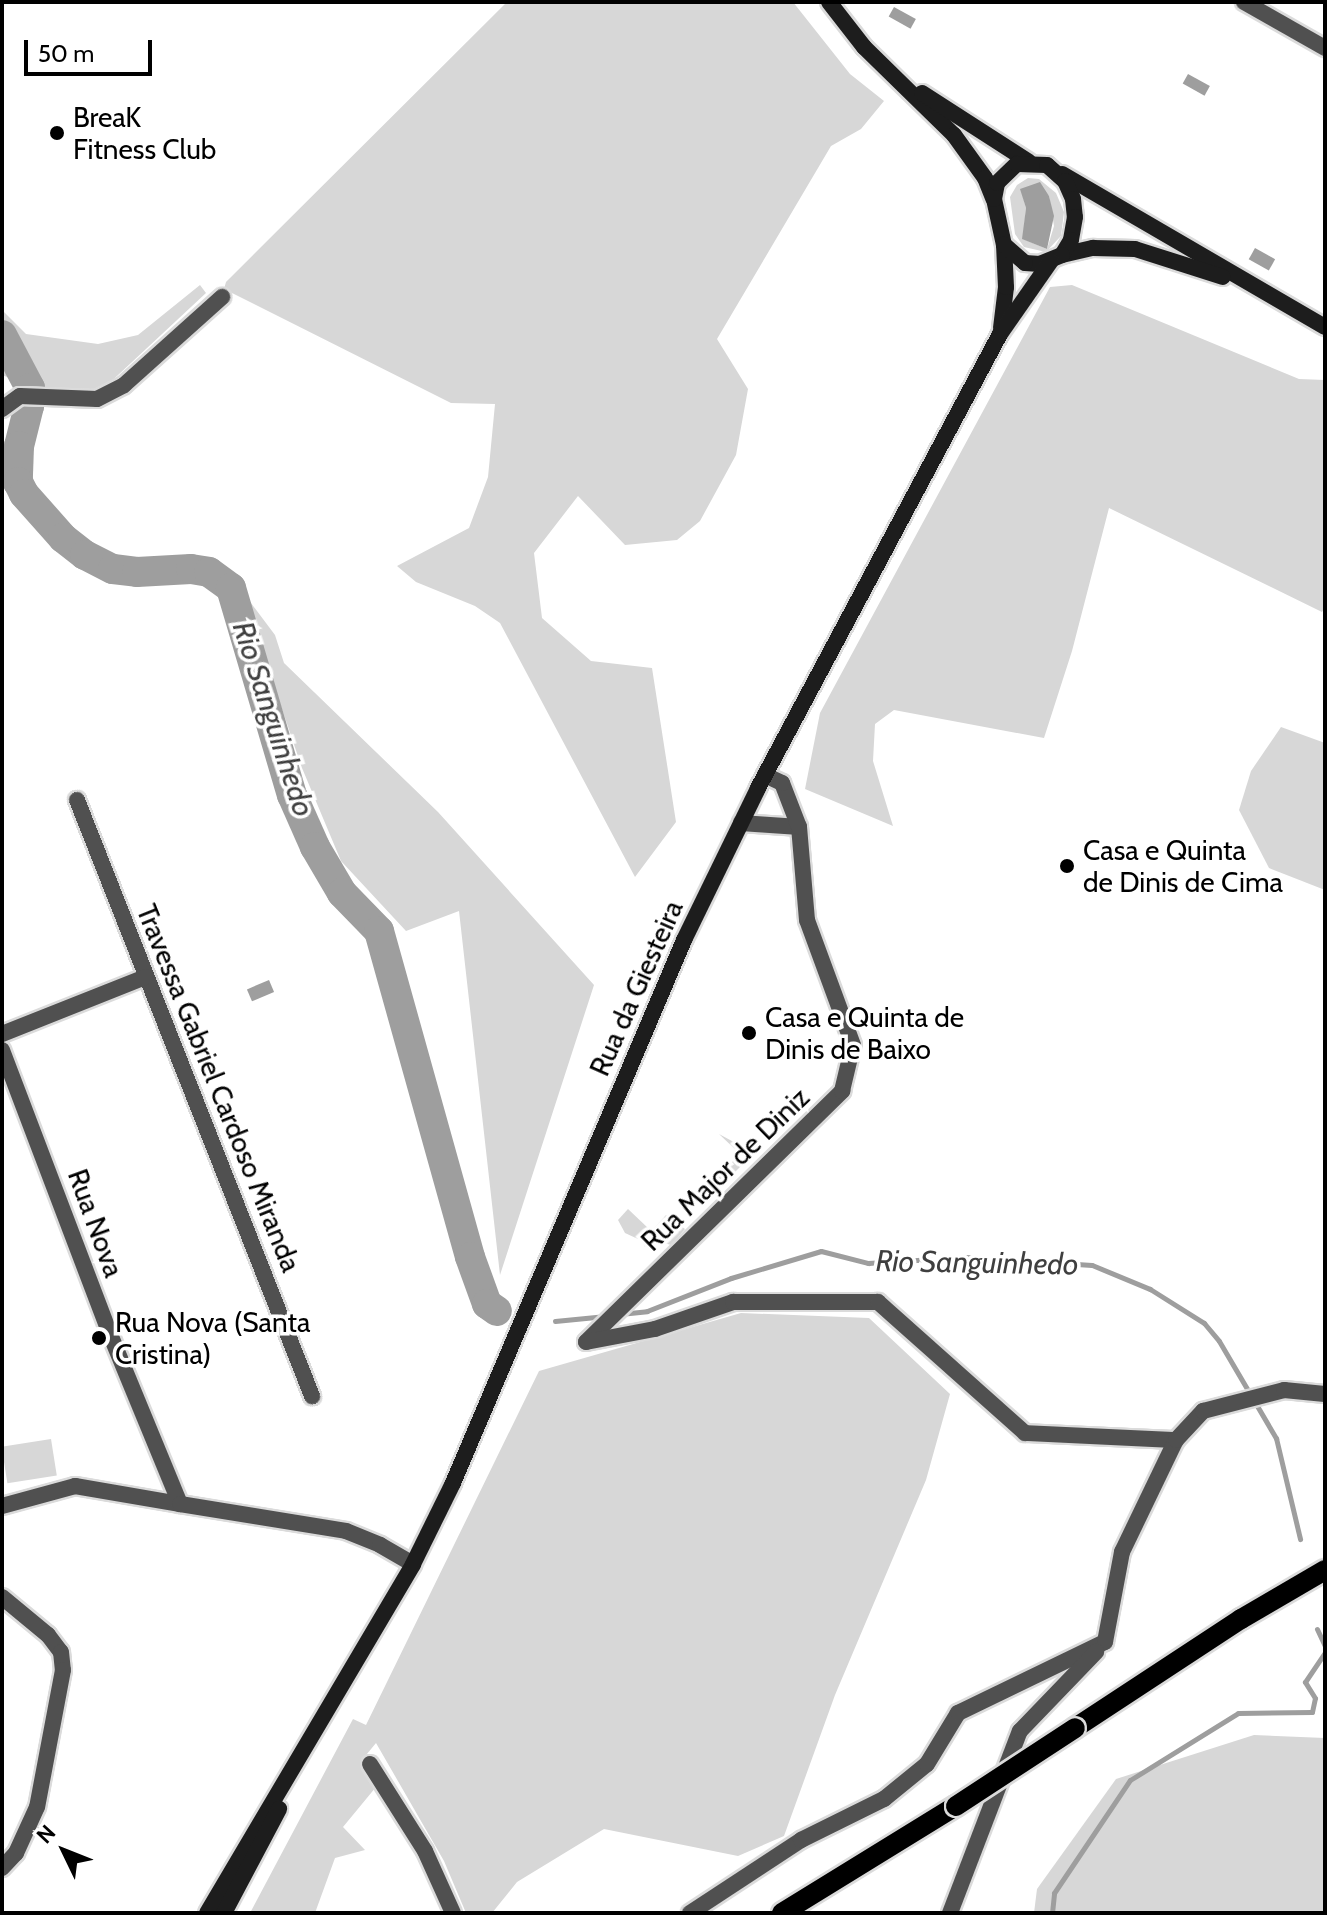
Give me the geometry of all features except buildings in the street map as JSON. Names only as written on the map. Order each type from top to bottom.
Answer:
[{"type":"main road","points":[[829,2],[864,47],[954,135],[985,178],[994,199],[1004,245],[1006,287],[1000,334]]},
{"type":"main road","points":[[897,78],[1029,162],[1047,165],[1325,327]]},
{"type":"main road","points":[[994,199],[997,183],[1005,171],[1029,162]]},
{"type":"main road","points":[[1000,334],[1071,240],[1075,217],[1073,199],[1065,181],[1047,165]]},
{"type":"main road","points":[[1004,245],[1025,263],[1093,248],[1135,249],[1200,268],[1274,298]]},
{"type":"main road","name":"Rua da Giesteira","points":[[347,1675],[413,1564],[453,1483],[684,940],[765,775],[1000,334]]},
{"type":"main road","points":[[782,1913],[956,1806],[1241,1619],[1325,1570]]},
{"type":"main road","points":[[224,1913],[347,1675]]},
{"type":"main road","points":[[207,1913],[347,1675]]},
{"type":"main road","points":[[235,1913],[242,1899],[248,1869]]},
{"type":"main road","points":[[792,1913],[853,1870]]},
{"type":"street","points":[[1244,2],[1325,48]]},
{"type":"street","points":[[2,409],[20,396],[97,399],[124,385],[222,297]]},
{"type":"street","name":"Rua Major de Diniz","points":[[765,775],[782,783],[799,827],[807,920],[853,1045],[842,1091],[586,1342],[655,1329],[733,1302],[878,1302],[1025,1433],[1176,1440]]},
{"type":"street","name":"Travessa Gabriel Cardoso Miranda","points":[[77,800],[312,1396]]},
{"type":"street","points":[[741,823],[799,827]]},
{"type":"street","points":[[2,1034],[145,977]]},
{"type":"street","name":"Rua Nova","points":[[2,1050],[110,1334],[180,1504]]},
{"type":"street","points":[[950,1913],[1020,1731],[1105,1642],[1122,1552],[1176,1440],[1203,1411],[1284,1390],[1325,1394]]},
{"type":"street","points":[[2,1506],[75,1486],[346,1531],[380,1545],[413,1564]]},
{"type":"street","points":[[2,1597],[48,1635],[61,1652],[63,1670],[37,1807],[16,1853],[2,1868]]},
{"type":"street","points":[[690,1913],[801,1840],[884,1799],[927,1764],[958,1713],[1105,1642]]},
{"type":"street","points":[[370,1764],[425,1851],[453,1913]]},
{"type":"shaded area","points":[[507,2],[793,2],[850,74],[884,101],[861,129],[831,146],[717,339],[748,389],[736,455],[700,521],[677,540],[625,545],[578,496],[534,553],[542,618],[591,661],[652,668],[676,822],[635,877],[500,623],[475,606],[416,582],[397,566],[469,528],[488,477],[495,404],[451,403],[224,289],[226,282]]},
{"type":"shaded area","points":[[894,7],[916,19],[911,29],[889,17]]},
{"type":"shaded area","points":[[1188,74],[1210,86],[1205,96],[1183,84]]},
{"type":"shaded area","points":[[1028,178],[1039,179],[1056,193],[1064,212],[1061,236],[1046,252],[1024,247],[1015,234],[1010,197],[1017,185]],"holes":[[[1021,189],[1042,189],[1049,196],[1054,226],[1047,249],[1023,239],[1026,208]]]},
{"type":"shaded area","points":[[1040,182],[1049,196],[1054,216],[1047,249],[1022,239],[1026,208],[1020,189]]},
{"type":"shaded area","points":[[1255,248],[1275,259],[1269,271],[1249,259]]},
{"type":"shaded area","points":[[200,285],[206,293],[102,390],[38,389],[2,375],[2,310],[26,334],[98,344],[138,335]]},
{"type":"shaded area","points":[[1072,285],[1299,379],[1325,380],[1325,607],[1322,612],[1109,508],[1072,651],[1044,738],[894,710],[875,724],[873,761],[893,826],[805,789],[820,713],[1050,287]]},
{"type":"shaded area","points":[[242,591],[275,635],[284,663],[438,812],[594,985],[500,1275],[459,911],[406,931],[341,861],[302,768]]},
{"type":"shaded area","points":[[1281,727],[1325,743],[1325,890],[1269,868],[1239,810],[1251,771]]},
{"type":"shaded area","points":[[269,980],[274,992],[252,1001],[247,989]]},
{"type":"shaded area","points":[[719,1134],[754,1153],[722,1185],[715,1179],[740,1154]]},
{"type":"shaded area","points":[[628,1209],[648,1228],[638,1239],[625,1233],[618,1220]]},
{"type":"shaded area","points":[[666,1215],[685,1229],[671,1245],[651,1239],[645,1247],[642,1241]]},
{"type":"shaded area","points":[[741,1313],[869,1318],[950,1394],[926,1480],[835,1695],[784,1836],[738,1856],[604,1829],[517,1882],[492,1913],[466,1913],[444,1861],[376,1743],[362,1760],[376,1787],[343,1827],[365,1850],[335,1858],[315,1913],[250,1913],[353,1719],[366,1725],[539,1371]]},
{"type":"shaded area","points":[[51,1439],[57,1476],[7,1483],[2,1447]]},
{"type":"shaded area","points":[[1254,1735],[1325,1738],[1325,1913],[1034,1913],[1037,1889],[1116,1779]]},
{"type":"waterway","name":"Rio Sanguinhedo","points":[[2,335],[30,388],[19,446],[18,482],[24,494],[63,538],[85,555],[113,569],[137,572],[191,569],[209,572],[231,588],[292,795],[315,847],[342,893],[379,931],[470,1257],[487,1304],[497,1311]]},
{"type":"waterway","name":"Rio Sanguinhedo","points":[[620,1314],[647,1311],[731,1278],[821,1251],[868,1263],[966,1257],[1092,1265],[1150,1289],[1204,1323],[1219,1341],[1276,1438],[1300,1539]]},
{"type":"waterway","name":"Rio Sanguinhedo","points":[[555,1321],[606,1316]]},
{"type":"waterway","name":"Rio Sanguinhedo","points":[[1317,1629],[1325,1646]]},
{"type":"waterway","points":[[1052,1913],[1054,1893],[1130,1780],[1238,1713],[1312,1712],[1315,1698],[1305,1682],[1325,1652]]},
{"type":"place","name":"BreaK Fitness Club","points":[[57,133]]},
{"type":"place","name":"Casa e Quinta de Dinis de Cima","points":[[1067,866]]},
{"type":"place","name":"Casa e Quinta de Dinis de Baixo","points":[[749,1033]]},
{"type":"place","name":"Rua Nova (Santa Cristina)","points":[[99,1338]]}]
